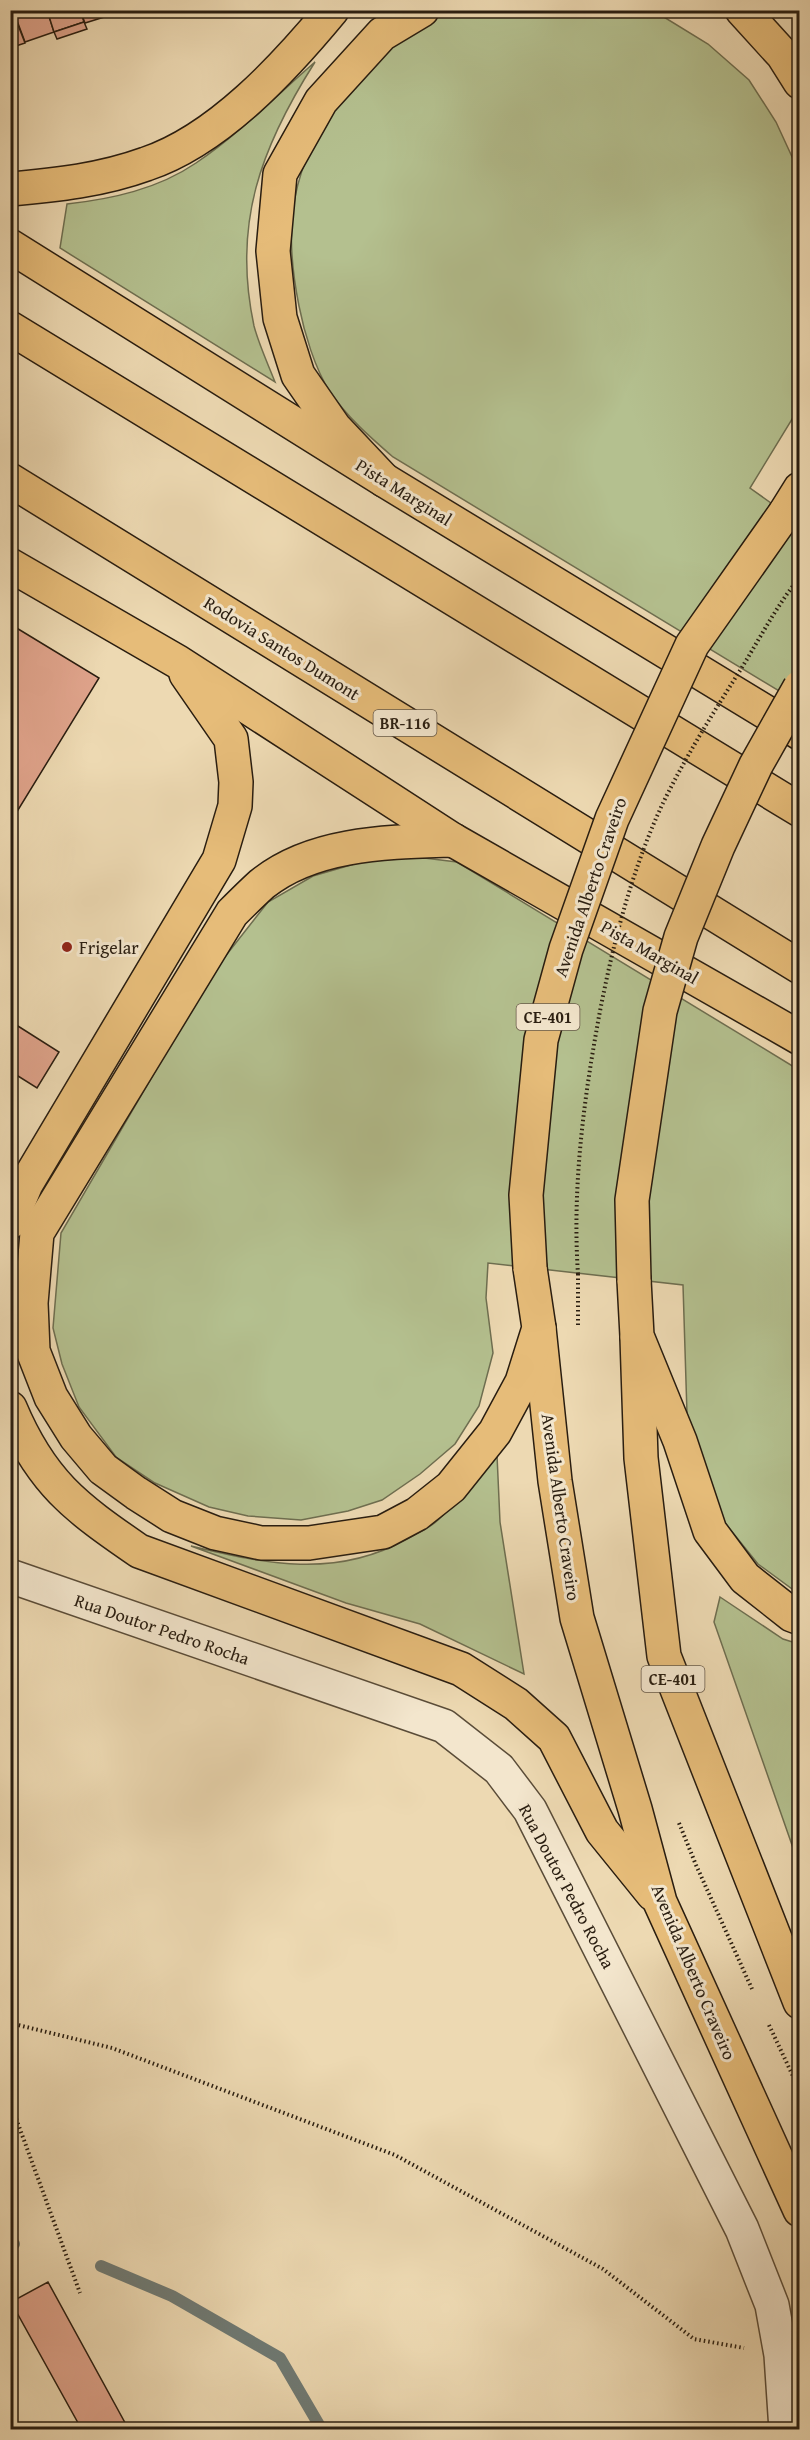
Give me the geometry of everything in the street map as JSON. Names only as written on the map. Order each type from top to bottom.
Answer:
[{"type":"main road","points":[[10,189],[108,176],[148,164],[195,140],[267,82],[302,46],[332,10]]},
{"type":"main road","points":[[384,480],[334,427],[298,375],[280,318],[273,251],[280,174],[321,100],[382,34],[422,10]]},
{"type":"main road","points":[[742,12],[783,55],[800,82]]},
{"type":"main road","name":"Pista Marginal","points":[[10,246],[384,480],[800,733]]},
{"type":"main road","points":[[10,328],[800,810]]},
{"type":"main road","name":"Rodovia Santos Dumont","points":[[10,480],[800,966]]},
{"type":"main road","name":"Avenida Alberto Craveiro","points":[[792,501],[692,645],[629,778],[598,856],[566,949],[541,1040],[526,1195],[530,1268],[539,1328],[555,1481],[577,1618],[635,1809],[660,1902],[800,2210]]},
{"type":"main road","name":"Pista Marginal","points":[[10,565],[178,662],[453,840],[800,1038]]},
{"type":"main road","points":[[10,1222],[26,1184],[219,860],[235,806],[236,782],[231,739],[178,662]]},
{"type":"main road","name":"CE-401","points":[[800,687],[756,765],[718,846],[681,937],[660,1011],[632,1200],[641,1458],[664,1656],[800,2002]]},
{"type":"main road","points":[[453,840],[373,843],[303,861],[263,883],[232,913],[37,1233],[31,1303],[33,1352],[51,1398],[76,1437],[103,1468],[136,1493],[172,1516],[215,1533],[261,1543],[309,1543],[383,1532],[417,1514],[452,1486],[495,1432],[522,1382],[539,1328]]},
{"type":"main road","points":[[637,1336],[680,1441],[710,1531],[745,1578],[792,1615],[800,1618]]},
{"type":"main road","points":[[10,1408],[25,1444],[54,1485],[94,1520],[139,1551],[450,1665],[516,1704],[554,1738],[602,1831],[660,1902]]},
{"type":"street","name":"Rua Doutor Pedro Rocha","points":[[10,1576],[444,1726],[499,1769],[530,1810],[742,2229],[772,2305],[781,2355],[786,2430]]},
{"type":"path","points":[[578,1274],[576,1244],[579,1177],[591,1059],[610,958],[630,887],[663,803],[701,730],[800,577]]},
{"type":"path","points":[[10,2024],[112,2049],[395,2155],[603,2269],[694,2339],[781,2355]]},
{"type":"path","points":[[10,2102],[80,2293]]},
{"type":"green space","points":[[450,11],[649,11],[659,14],[708,44],[749,80],[776,122],[799,172],[799,396],[794,416],[750,488],[799,523],[799,703],[393,457],[351,418],[325,383],[307,339],[292,259],[293,211],[298,184],[307,157],[336,106],[373,62],[395,42],[421,24]]},
{"type":"green space","points":[[315,62],[296,94],[266,156],[249,220],[248,289],[256,333],[275,382],[60,248],[67,204],[134,191],[181,172],[227,140]]},
{"type":"green space","points":[[416,857],[457,862],[799,1070],[799,1594],[758,1564],[725,1523],[701,1463],[687,1414],[683,1285],[488,1263],[486,1298],[493,1353],[479,1406],[455,1444],[420,1474],[382,1500],[348,1511],[301,1520],[248,1516],[209,1507],[155,1483],[116,1457],[79,1407],[62,1364],[53,1328],[61,1233],[213,972],[268,902],[313,876],[375,858]]},
{"type":"green space","points":[[497,1455],[500,1522],[524,1674],[420,1624],[346,1603],[191,1546],[246,1558],[300,1564],[327,1564],[353,1560],[380,1552],[431,1526]]},
{"type":"green space","points":[[720,1597],[783,1639],[799,1644],[799,1865],[714,1622]]},
{"type":"building","points":[[10,10],[13,10],[18,25],[10,28]]},
{"type":"building","points":[[13,10],[47,10],[54,32],[25,42]]},
{"type":"building","points":[[47,10],[80,10],[84,22],[54,32]]},
{"type":"building","points":[[80,10],[113,10],[114,14],[85,23]]},
{"type":"building","points":[[84,22],[87,29],[57,39],[54,32]]},
{"type":"building","points":[[18,25],[25,43],[10,48],[10,28]]},
{"type":"building","points":[[10,624],[99,678],[10,823]]},
{"type":"building","points":[[10,1021],[59,1052],[37,1088],[10,1071]]},
{"type":"building","points":[[48,2282],[129,2430],[82,2430],[11,2302]]},
{"type":"waterway","points":[[101,2266],[172,2296],[280,2358],[322,2430]]},
{"type":"place","name":"Frigelar","points":[[67,947]]}]
